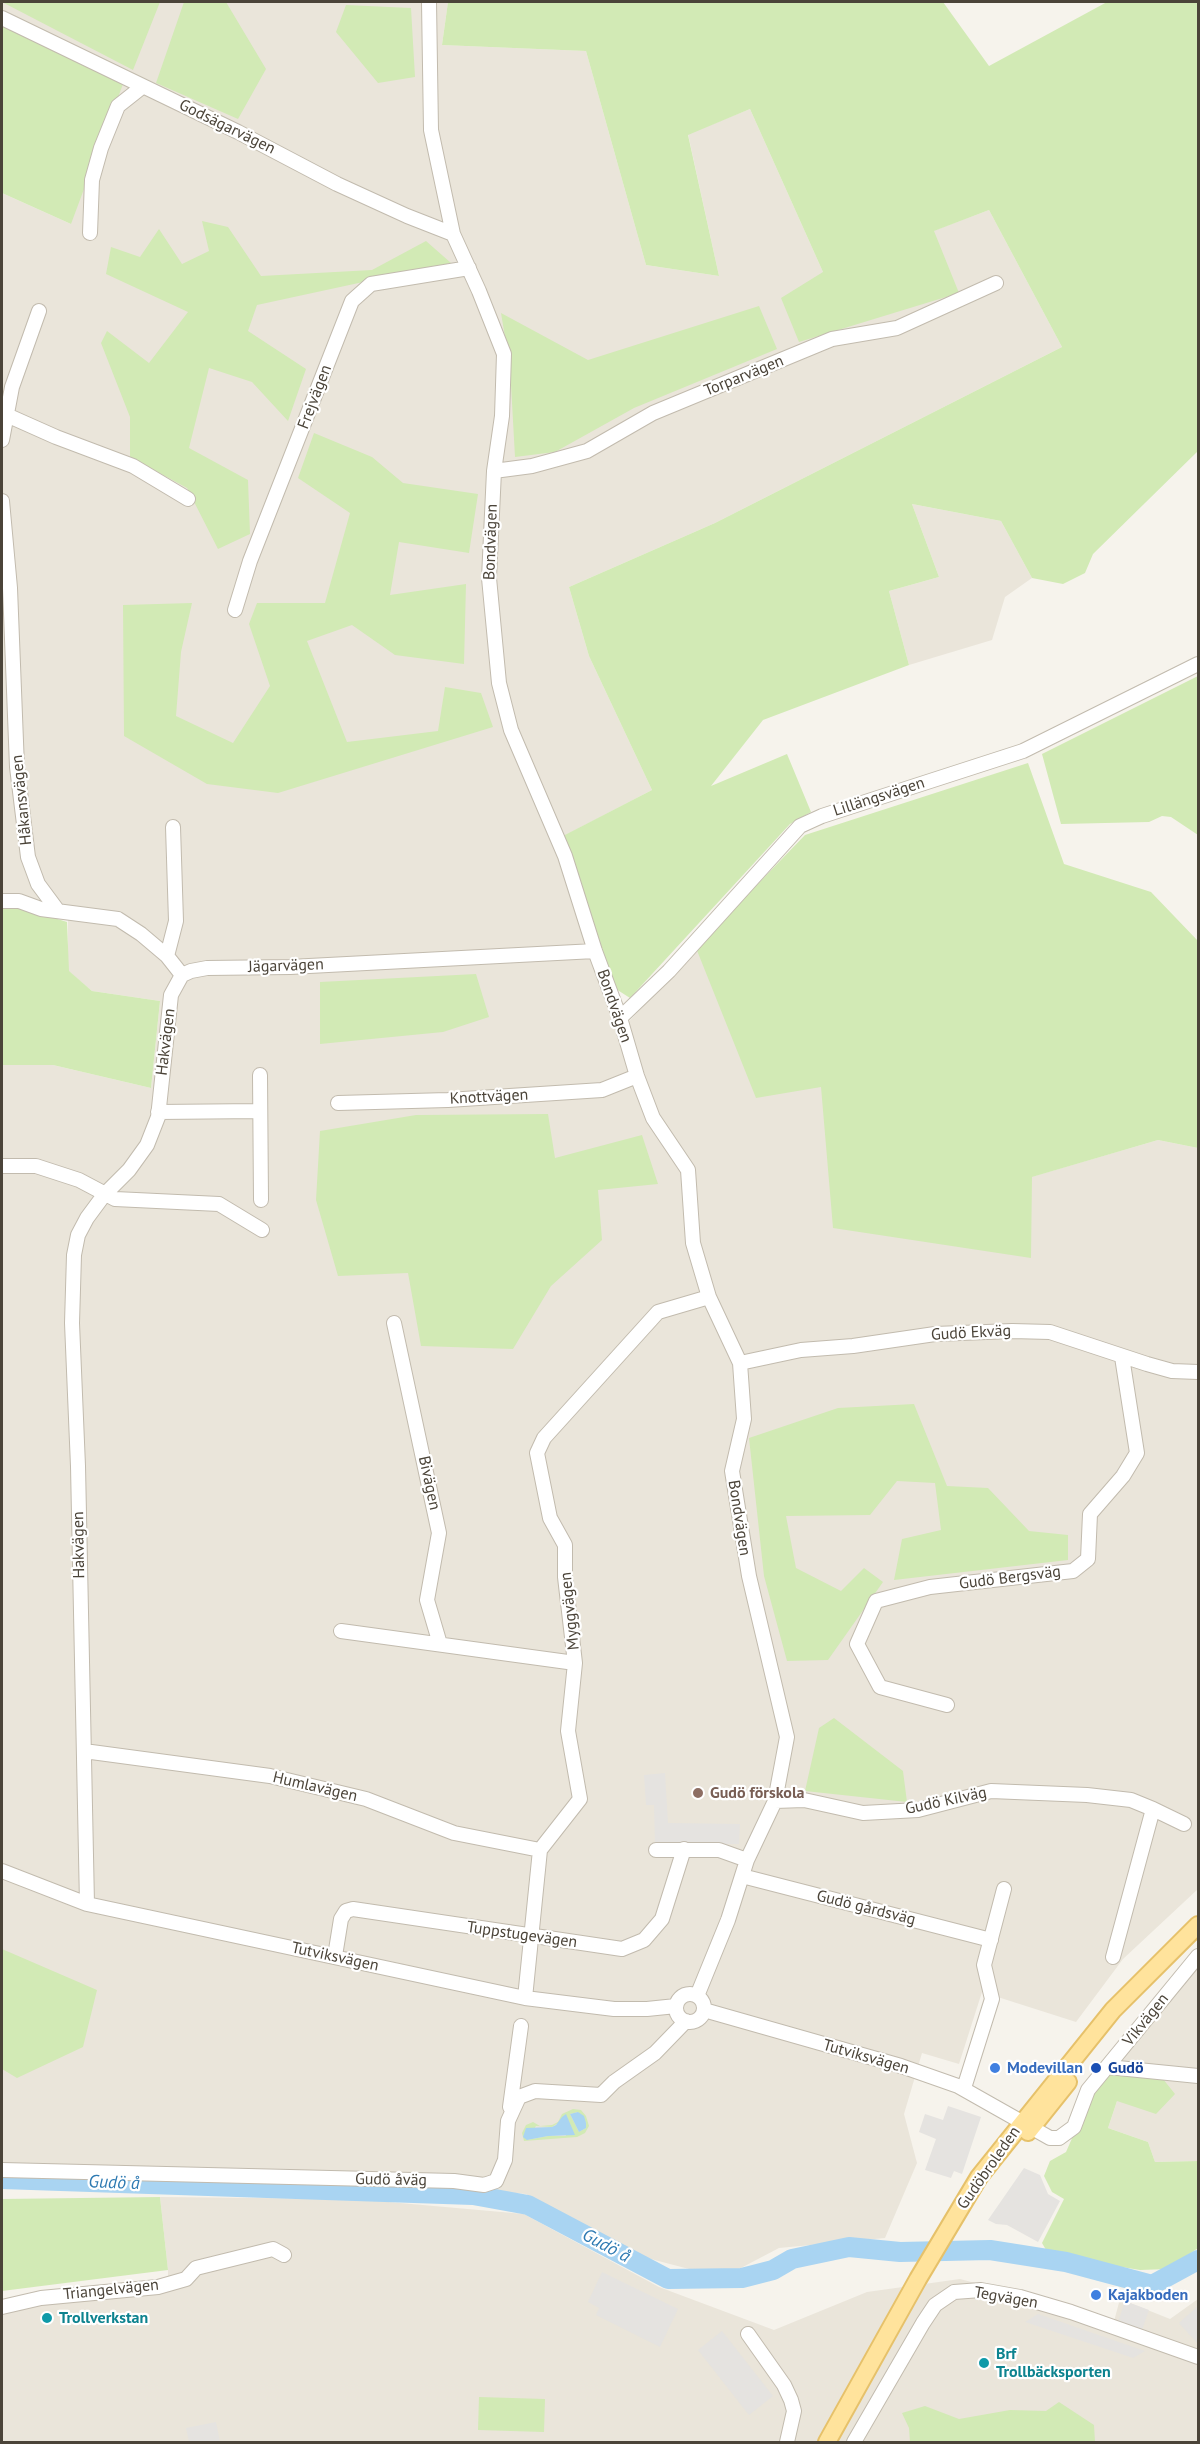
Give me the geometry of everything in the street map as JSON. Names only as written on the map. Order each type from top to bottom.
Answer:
[{"type":"main road","name":"Gudöbroleden","points":[[827,2442],[945,2241],[988,2184],[1026,2125],[1198,1926]]},
{"type":"main road","name":"Gudöbroleden","points":[[839,2442],[928,2270]]},
{"type":"street","name":"Bondvägen","points":[[429,2],[431,130],[453,234],[504,354],[502,416],[494,471],[489,578],[498,683],[511,730],[565,856],[595,951],[653,1118],[688,1170],[693,1243],[709,1297],[740,1363],[744,1419],[732,1471],[748,1576],[787,1737],[775,1801],[747,1860],[728,1920],[697,1996]]},
{"type":"street","name":"Godsägarvägen","points":[[2,18],[238,132],[337,184],[453,234]]},
{"type":"street","points":[[90,233],[92,180],[101,148],[118,106],[142,87]]},
{"type":"street","name":"Frejvägen","points":[[235,610],[250,561],[352,301],[371,284],[469,268]]},
{"type":"street","name":"Torparvägen","points":[[494,471],[532,466],[587,452],[653,412],[832,339],[897,328],[996,283]]},
{"type":"street","points":[[2,440],[4,413],[39,310]]},
{"type":"street","points":[[4,413],[56,437],[134,465],[188,499]]},
{"type":"street","name":"Håkansvägen","points":[[2,501],[10,588],[17,767],[28,857],[38,884],[58,911]]},
{"type":"street","name":"Lillängsvägen","points":[[620,1018],[669,971],[800,826],[822,816],[1023,751],[1198,664]]},
{"type":"street","points":[[167,956],[177,921],[173,826]]},
{"type":"street","points":[[2,901],[20,901],[41,909],[118,920],[141,934],[167,956],[182,975]]},
{"type":"street","name":"Jägarvägen","points":[[182,975],[207,968],[290,967],[595,951]]},
{"type":"street","name":"Hakvägen","points":[[87,1904],[78,1466],[72,1305],[74,1255],[78,1235],[87,1218],[104,1195],[129,1170],[147,1145],[158,1112],[171,995],[182,975]]},
{"type":"street","points":[[260,1076],[261,1200]]},
{"type":"street","name":"Knottvägen","points":[[338,1103],[448,1100],[602,1090],[637,1076]]},
{"type":"street","points":[[158,1112],[259,1111]]},
{"type":"street","points":[[2,1166],[36,1166],[80,1180],[115,1199],[219,1204],[262,1230]]},
{"type":"street","name":"Myggvägen","points":[[540,1850],[580,1799],[568,1731],[575,1664],[565,1577],[565,1545],[550,1518],[537,1453],[544,1438],[658,1312],[709,1297]]},
{"type":"street","name":"Bivägen","points":[[394,1323],[439,1533],[427,1600],[440,1644]]},
{"type":"street","name":"Gudö Ekväg","points":[[740,1363],[801,1350],[854,1346],[935,1334],[1012,1331],[1050,1332],[1122,1357],[1172,1371],[1198,1372]]},
{"type":"street","name":"Gudö Bergsväg","points":[[947,1705],[880,1687],[857,1644],[876,1601],[930,1587],[1073,1571],[1088,1559],[1090,1514],[1123,1476],[1137,1453],[1122,1357]]},
{"type":"street","points":[[340,1632],[575,1664]]},
{"type":"street","name":"Humlavägen","points":[[84,1751],[270,1776],[366,1799],[454,1833],[540,1850]]},
{"type":"street","name":"Gudö Kilväg","points":[[775,1801],[804,1800],[863,1813],[918,1810],[991,1791],[1131,1800],[1184,1824]]},
{"type":"street","points":[[1113,1957],[1153,1809]]},
{"type":"street","name":"Tuppstugevägen","points":[[335,1956],[341,1919],[346,1911],[353,1909],[622,1949],[644,1940],[662,1919],[684,1849]]},
{"type":"street","points":[[525,1998],[540,1850]]},
{"type":"street","points":[[656,1850],[719,1850],[747,1860]]},
{"type":"street","name":"Tutviksvägen","points":[[2,1871],[87,1904],[525,1998],[615,2009],[676,2006]]},
{"type":"street","name":"Gudö gårdsväg","points":[[742,1876],[991,1940]]},
{"type":"street","points":[[964,2088],[992,1998],[984,1965],[1004,1888]]},
{"type":"street","name":"Vikvägen","points":[[1026,2125],[1050,2138],[1059,2138],[1074,2127],[1088,2090],[1198,1956]]},
{"type":"street","points":[[692,1994],[697,1996],[704,2010],[698,2019],[686,2021],[678,2016],[676,2006],[681,1997],[692,1994]]},
{"type":"street","name":"Tutviksvägen","points":[[704,2010],[901,2066],[964,2088],[1026,2125]]},
{"type":"street","name":"Gudö åväg","points":[[2,2170],[454,2181],[484,2185],[496,2181],[505,2160],[508,2121],[519,2097],[535,2091],[601,2096],[614,2082],[655,2053],[686,2021]]},
{"type":"street","points":[[508,2121],[521,2026]]},
{"type":"street","points":[[1108,2067],[1198,2076]]},
{"type":"street","name":"Triangelvägen","points":[[2,2307],[41,2298],[158,2287],[186,2279],[196,2268],[273,2249],[284,2255]]},
{"type":"street","name":"Tegvägen","points":[[854,2442],[922,2323],[935,2305],[954,2292],[981,2290],[1020,2297],[1071,2312],[1197,2356]]},
{"type":"street","points":[[748,2334],[784,2385],[791,2400],[794,2411],[787,2442]]},
{"type":"shaded area","points":[[2,2],[448,2],[442,45],[586,51],[646,265],[719,276],[688,134],[750,109],[823,272],[989,210],[1062,347],[715,523],[569,587],[589,656],[652,790],[562,837],[624,1027],[696,948],[821,1086],[1031,1258],[1031,1177],[1158,1140],[1198,1148],[1198,1889],[1123,1959],[1076,2022],[982,1992],[959,2064],[922,2053],[904,2114],[917,2163],[885,2238],[779,2248],[739,2269],[689,2269],[647,2258],[526,2194],[452,2187],[2,2174],[2,1065],[53,1065],[151,1088],[160,1001],[92,991],[68,971],[68,907],[2,899],[2,193],[71,224],[2,24]]},
{"type":"shaded area","points":[[912,504],[1001,521],[1032,578],[1005,597],[992,640],[909,665],[889,591],[939,577]]},
{"type":"shaded area","points":[[665,1773],[668,1823],[740,1824],[739,1844],[655,1845],[654,1805],[646,1805],[644,1775]]},
{"type":"shaded area","points":[[1198,1948],[1198,2161],[1155,2162],[1148,2142],[1108,2128],[1117,2101],[1102,2063],[1154,1997]]},
{"type":"shaded area","points":[[948,2106],[981,2117],[962,2174],[954,2171],[951,2178],[925,2170],[936,2139],[919,2132],[925,2114],[943,2120]]},
{"type":"shaded area","points":[[1024,2168],[1040,2175],[1048,2194],[1060,2201],[1038,2242],[1007,2225],[996,2224],[988,2220]]},
{"type":"shaded area","points":[[160,2197],[355,2199],[524,2214],[659,2287],[774,2330],[867,2292],[960,2279],[1069,2308],[1113,2325],[1120,2299],[1170,2319],[1198,2299],[1198,2442],[2,2442],[2,2309],[168,2284]]},
{"type":"shaded area","points":[[602,2272],[678,2309],[660,2347],[596,2315],[599,2308],[588,2302]]},
{"type":"shaded area","points":[[1125,2301],[1149,2310],[1142,2330],[1118,2322]]},
{"type":"shaded area","points":[[1198,2306],[1198,2342],[1197,2343],[1179,2323]]},
{"type":"shaded area","points":[[1038,2314],[1145,2351],[1133,2358],[1025,2322]]},
{"type":"shaded area","points":[[722,2331],[773,2396],[749,2415],[698,2350]]},
{"type":"shaded area","points":[[216,2422],[220,2442],[189,2442],[186,2428]]},
{"type":"green space","points":[[2,2],[160,2],[133,70]]},
{"type":"green space","points":[[184,2],[226,2],[266,69],[238,119],[156,83]]},
{"type":"green space","points":[[448,2],[943,2],[989,66],[1107,2],[1198,2],[1198,451],[1093,554],[1085,573],[1063,584],[1032,578],[1001,521],[912,504],[939,577],[889,591],[909,665],[763,720],[711,786],[787,754],[811,812],[790,824],[630,998],[616,989],[561,837],[652,790],[589,656],[569,587],[715,523],[1062,347],[989,210],[934,231],[959,293],[799,342],[781,298],[823,272],[750,109],[688,135],[719,276],[646,265],[586,51],[442,45]]},
{"type":"green space","points":[[346,5],[411,8],[415,77],[378,83],[336,32]]},
{"type":"green space","points":[[2,24],[123,84],[71,224],[2,193]]},
{"type":"green space","points":[[202,221],[228,227],[261,276],[372,270],[426,241],[451,263],[257,305],[248,331],[306,369],[288,421],[252,382],[209,368],[189,448],[248,480],[250,534],[218,549],[187,488],[130,457],[130,417],[101,343],[107,331],[149,363],[188,312],[106,274],[111,247],[140,257],[159,229],[182,264],[209,251]]},
{"type":"green space","points":[[759,306],[777,349],[634,408],[555,452],[515,457],[510,367],[501,313],[588,360]]},
{"type":"green space","points":[[314,433],[372,457],[403,483],[478,494],[469,553],[399,542],[390,595],[466,584],[464,664],[395,655],[352,625],[307,641],[347,742],[438,731],[445,687],[481,693],[493,727],[278,793],[207,784],[124,736],[123,605],[192,603],[181,652],[176,716],[233,743],[270,686],[249,624],[257,603],[325,603],[350,513],[298,478]]},
{"type":"green space","points":[[1198,676],[1198,835],[1171,817],[1162,816],[1149,822],[1061,824],[1042,754]]},
{"type":"green space","points":[[1028,763],[1064,864],[1151,892],[1198,941],[1198,1148],[1158,1140],[1032,1177],[1031,1258],[833,1228],[821,1087],[756,1098],[696,948],[805,835]]},
{"type":"green space","points":[[13,905],[67,922],[69,971],[92,991],[160,1001],[151,1088],[53,1065],[2,1065],[2,906]]},
{"type":"green space","points":[[476,974],[489,1017],[443,1032],[320,1044],[320,982]]},
{"type":"green space","points":[[548,1114],[555,1158],[642,1135],[658,1184],[598,1190],[602,1240],[551,1286],[513,1349],[421,1346],[408,1273],[338,1276],[316,1200],[320,1131],[416,1115]]},
{"type":"green space","points":[[914,1404],[947,1486],[988,1488],[1029,1531],[1068,1535],[1068,1560],[894,1580],[902,1539],[941,1530],[935,1483],[897,1481],[870,1515],[786,1516],[796,1568],[841,1591],[864,1568],[883,1582],[828,1660],[787,1661],[764,1576],[749,1438],[838,1408]]},
{"type":"green space","points":[[834,1718],[903,1771],[907,1802],[805,1791],[819,1728]]},
{"type":"green space","points":[[2,1949],[97,1990],[83,2047],[17,2078],[2,2069]]},
{"type":"green space","points":[[1110,2073],[1163,2079],[1175,2094],[1156,2114],[1117,2101],[1108,2128],[1148,2142],[1155,2162],[1198,2161],[1198,2248],[1168,2269],[1140,2270],[1049,2255],[1042,2243],[1064,2199],[1052,2192],[1044,2176],[1050,2161],[1066,2152],[1091,2095]]},
{"type":"green space","points":[[573,2109],[581,2110],[589,2126],[585,2133],[577,2137],[524,2141],[522,2133],[526,2125],[533,2122],[540,2126],[552,2125],[558,2122],[562,2114]],"holes":[[[578,2112],[586,2123],[586,2128],[579,2132],[570,2114]],[[561,2121],[566,2136],[548,2136],[527,2140],[536,2126],[552,2127]]]},
{"type":"green space","points":[[160,2197],[168,2270],[2,2291],[2,2199]]},
{"type":"green space","points":[[479,2397],[545,2399],[544,2432],[478,2430]]},
{"type":"green space","points":[[1059,2402],[1094,2425],[1095,2442],[910,2442],[909,2428],[902,2413],[925,2406],[959,2419],[1010,2410],[1046,2411]]},
{"type":"water","points":[[578,2112],[584,2116],[586,2123],[586,2128],[579,2132],[570,2114]]},
{"type":"water","points":[[566,2114],[575,2135],[548,2136],[527,2140],[523,2137],[526,2128],[552,2127]]},
{"type":"waterway","name":"Gudö å","points":[[2,2179],[473,2195],[528,2205],[668,2279],[742,2278],[773,2270],[792,2259],[849,2247],[900,2252],[990,2250],[1066,2262],[1152,2285],[1198,2260]]},
{"type":"place","name":"Gudö förskola","points":[[698,1793]]},
{"type":"place","name":"Modevillan","points":[[995,2068]]},
{"type":"place","name":"Gudö","points":[[1096,2068]]},
{"type":"place","name":"Kajakboden","points":[[1096,2295]]},
{"type":"place","name":"Trollverkstan","points":[[47,2318]]},
{"type":"place","name":"Brf Trollbäcksporten","points":[[984,2363]]}]
